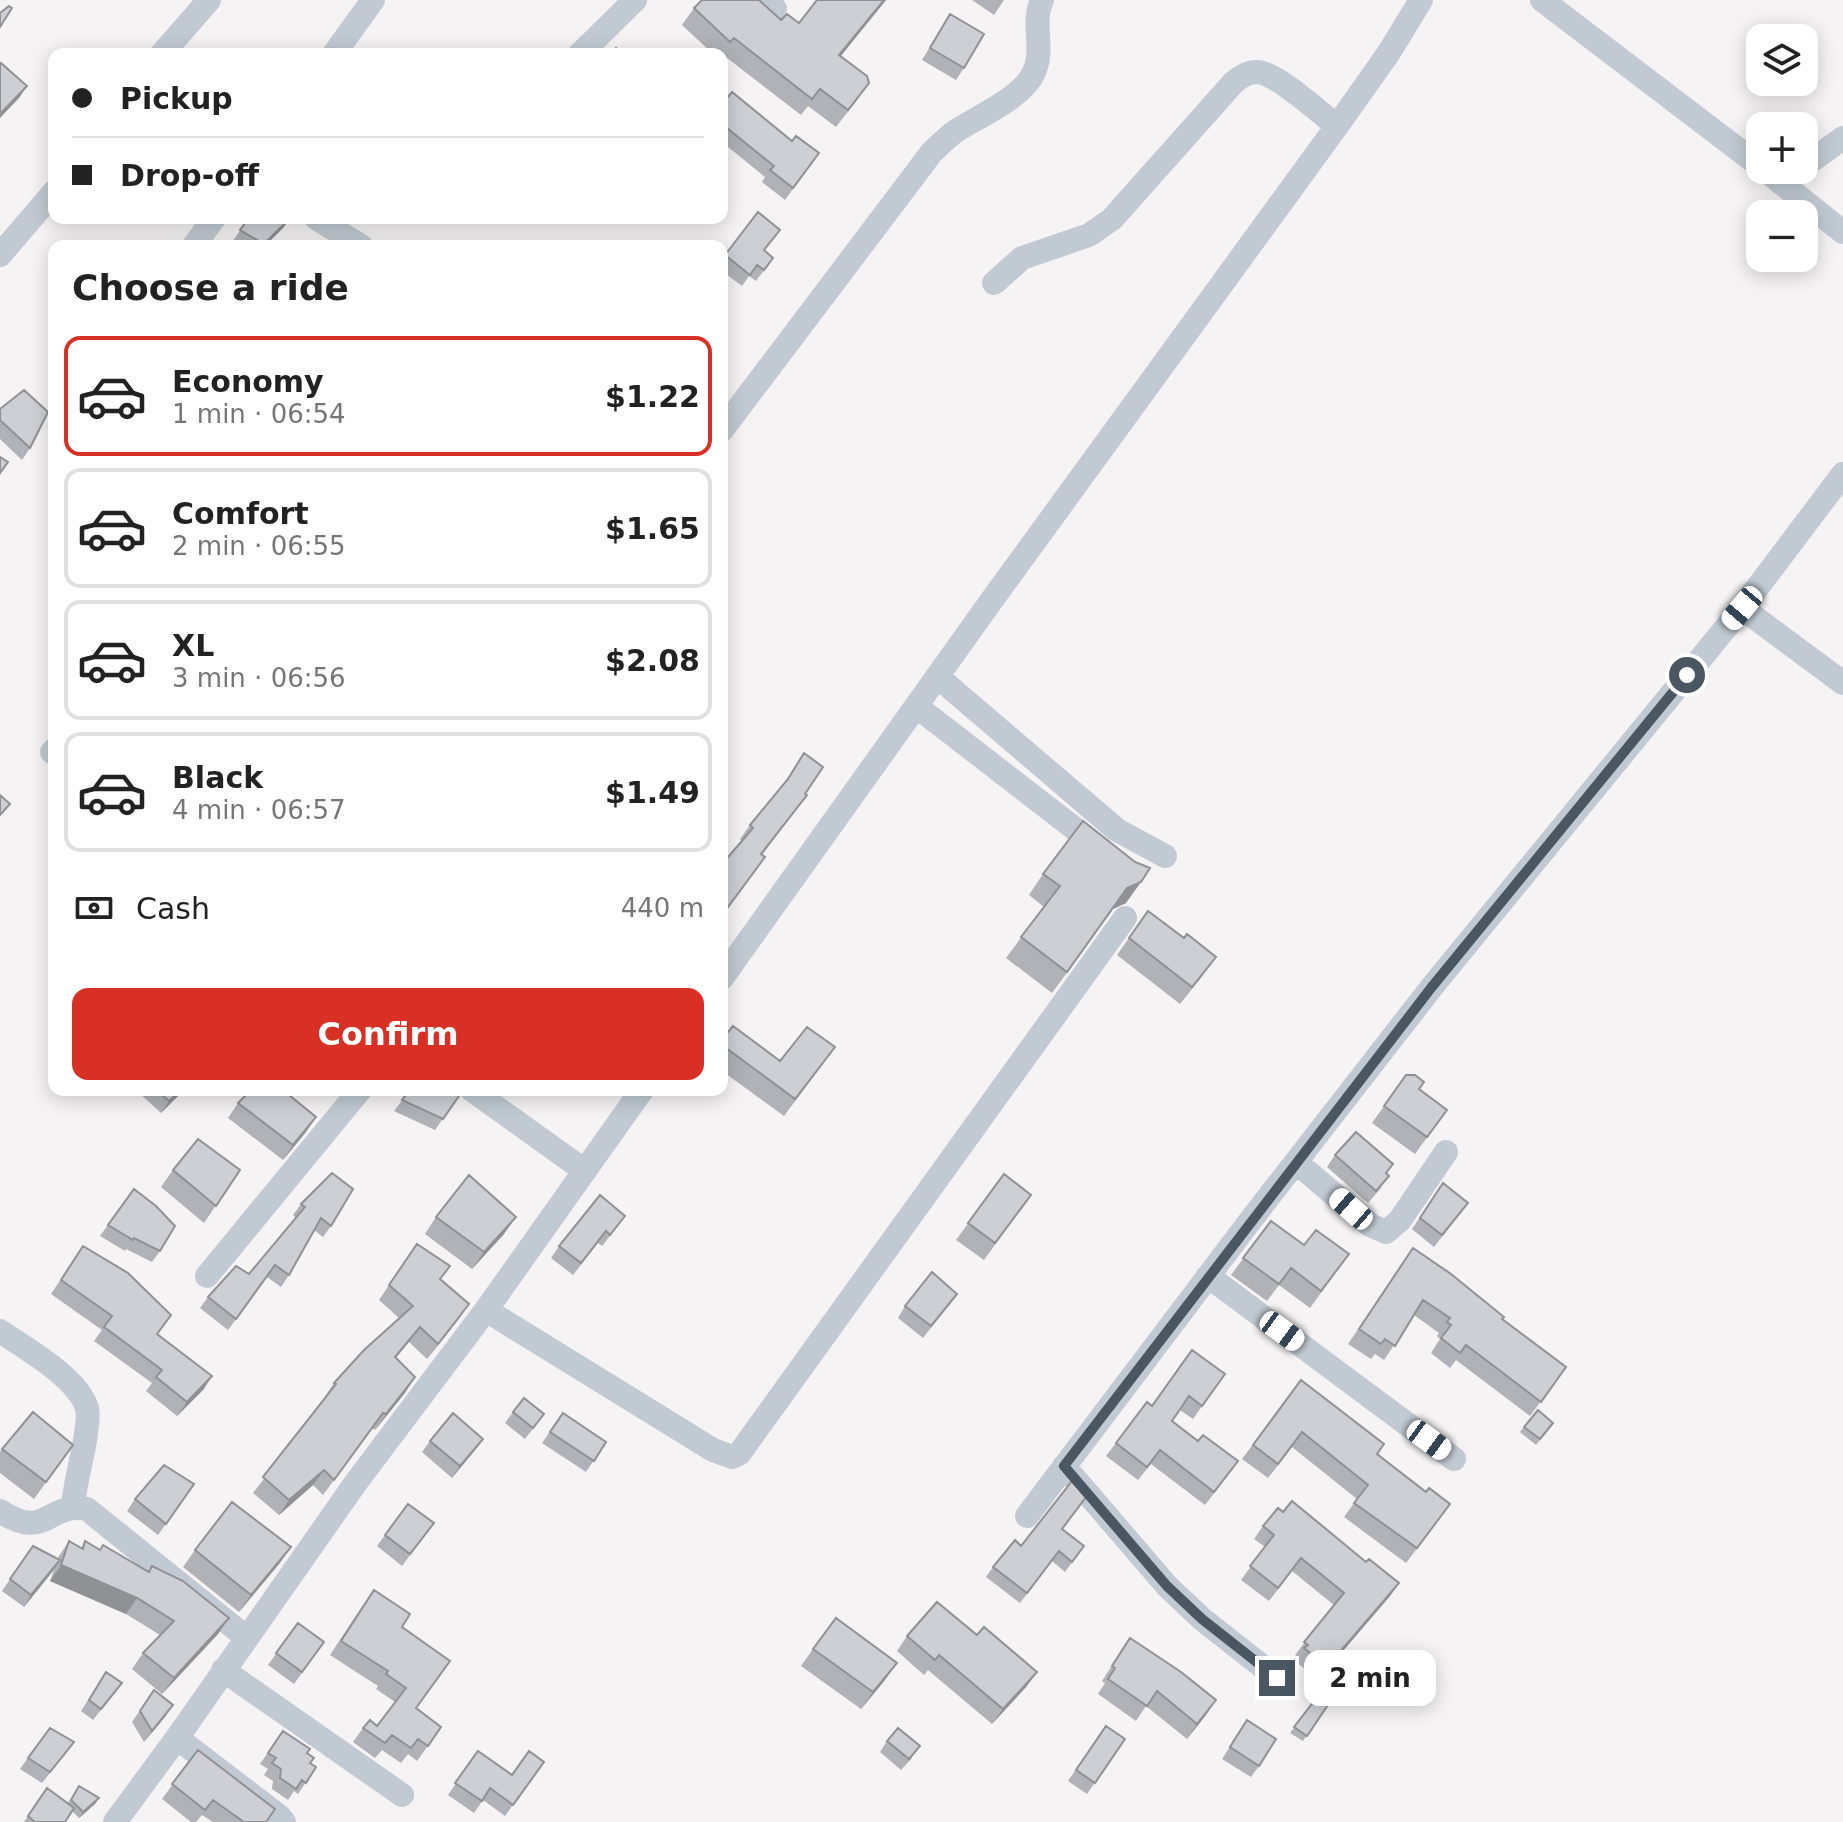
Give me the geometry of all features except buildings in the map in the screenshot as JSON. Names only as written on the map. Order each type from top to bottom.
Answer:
[{"type":"street","points":[[167,48],[209,0]]},
{"type":"street","points":[[338,48],[373,0]]},
{"type":"street","points":[[586,48],[635,0]]},
{"type":"street","points":[[728,422],[932,152],[956,131],[998,106],[1033,76],[1039,60],[1036,14],[1042,0]]},
{"type":"street","points":[[728,970],[1337,126],[1388,54],[1421,0]]},
{"type":"street","points":[[1542,0],[1746,150]]},
{"type":"street","points":[[994,283],[1022,258],[1089,235],[1112,219],[1234,82],[1246,73],[1261,72],[1281,83],[1337,126]]},
{"type":"street","points":[[1818,156],[1843,138]]},
{"type":"street","points":[[1789,184],[1843,232]]},
{"type":"street","points":[[0,255],[48,199]]},
{"type":"street","points":[[326,224],[351,240]]},
{"type":"street","points":[[1027,1516],[1431,988],[1742,608],[1843,474]]},
{"type":"street","points":[[1742,608],[1843,683]]},
{"type":"street","points":[[939,678],[1117,830],[1165,856]]},
{"type":"street","points":[[916,706],[1117,862]]},
{"type":"street","points":[[486,1310],[713,1450],[732,1457],[739,1454],[1125,918]]},
{"type":"street","points":[[207,1276],[355,1096]]},
{"type":"street","points":[[480,1096],[585,1171]]},
{"type":"street","points":[[115,1822],[357,1481],[486,1310],[638,1096]]},
{"type":"street","points":[[1296,1162],[1370,1225],[1386,1232],[1400,1220],[1446,1152]]},
{"type":"street","points":[[1208,1276],[1454,1459]]},
{"type":"street","points":[[0,1331],[61,1375],[80,1395],[88,1411],[73,1506]]},
{"type":"street","points":[[1064,1466],[1167,1586],[1202,1619],[1277,1678]]},
{"type":"street","points":[[0,1511],[20,1523],[34,1524],[73,1506],[87,1509],[247,1638]]},
{"type":"street","points":[[223,1670],[402,1795]]},
{"type":"street","points":[[177,1738],[284,1822]]},
{"type":"route","points":[[1277,1678],[1202,1619],[1167,1586],[1064,1466],[1431,988],[1687,675]]}]
